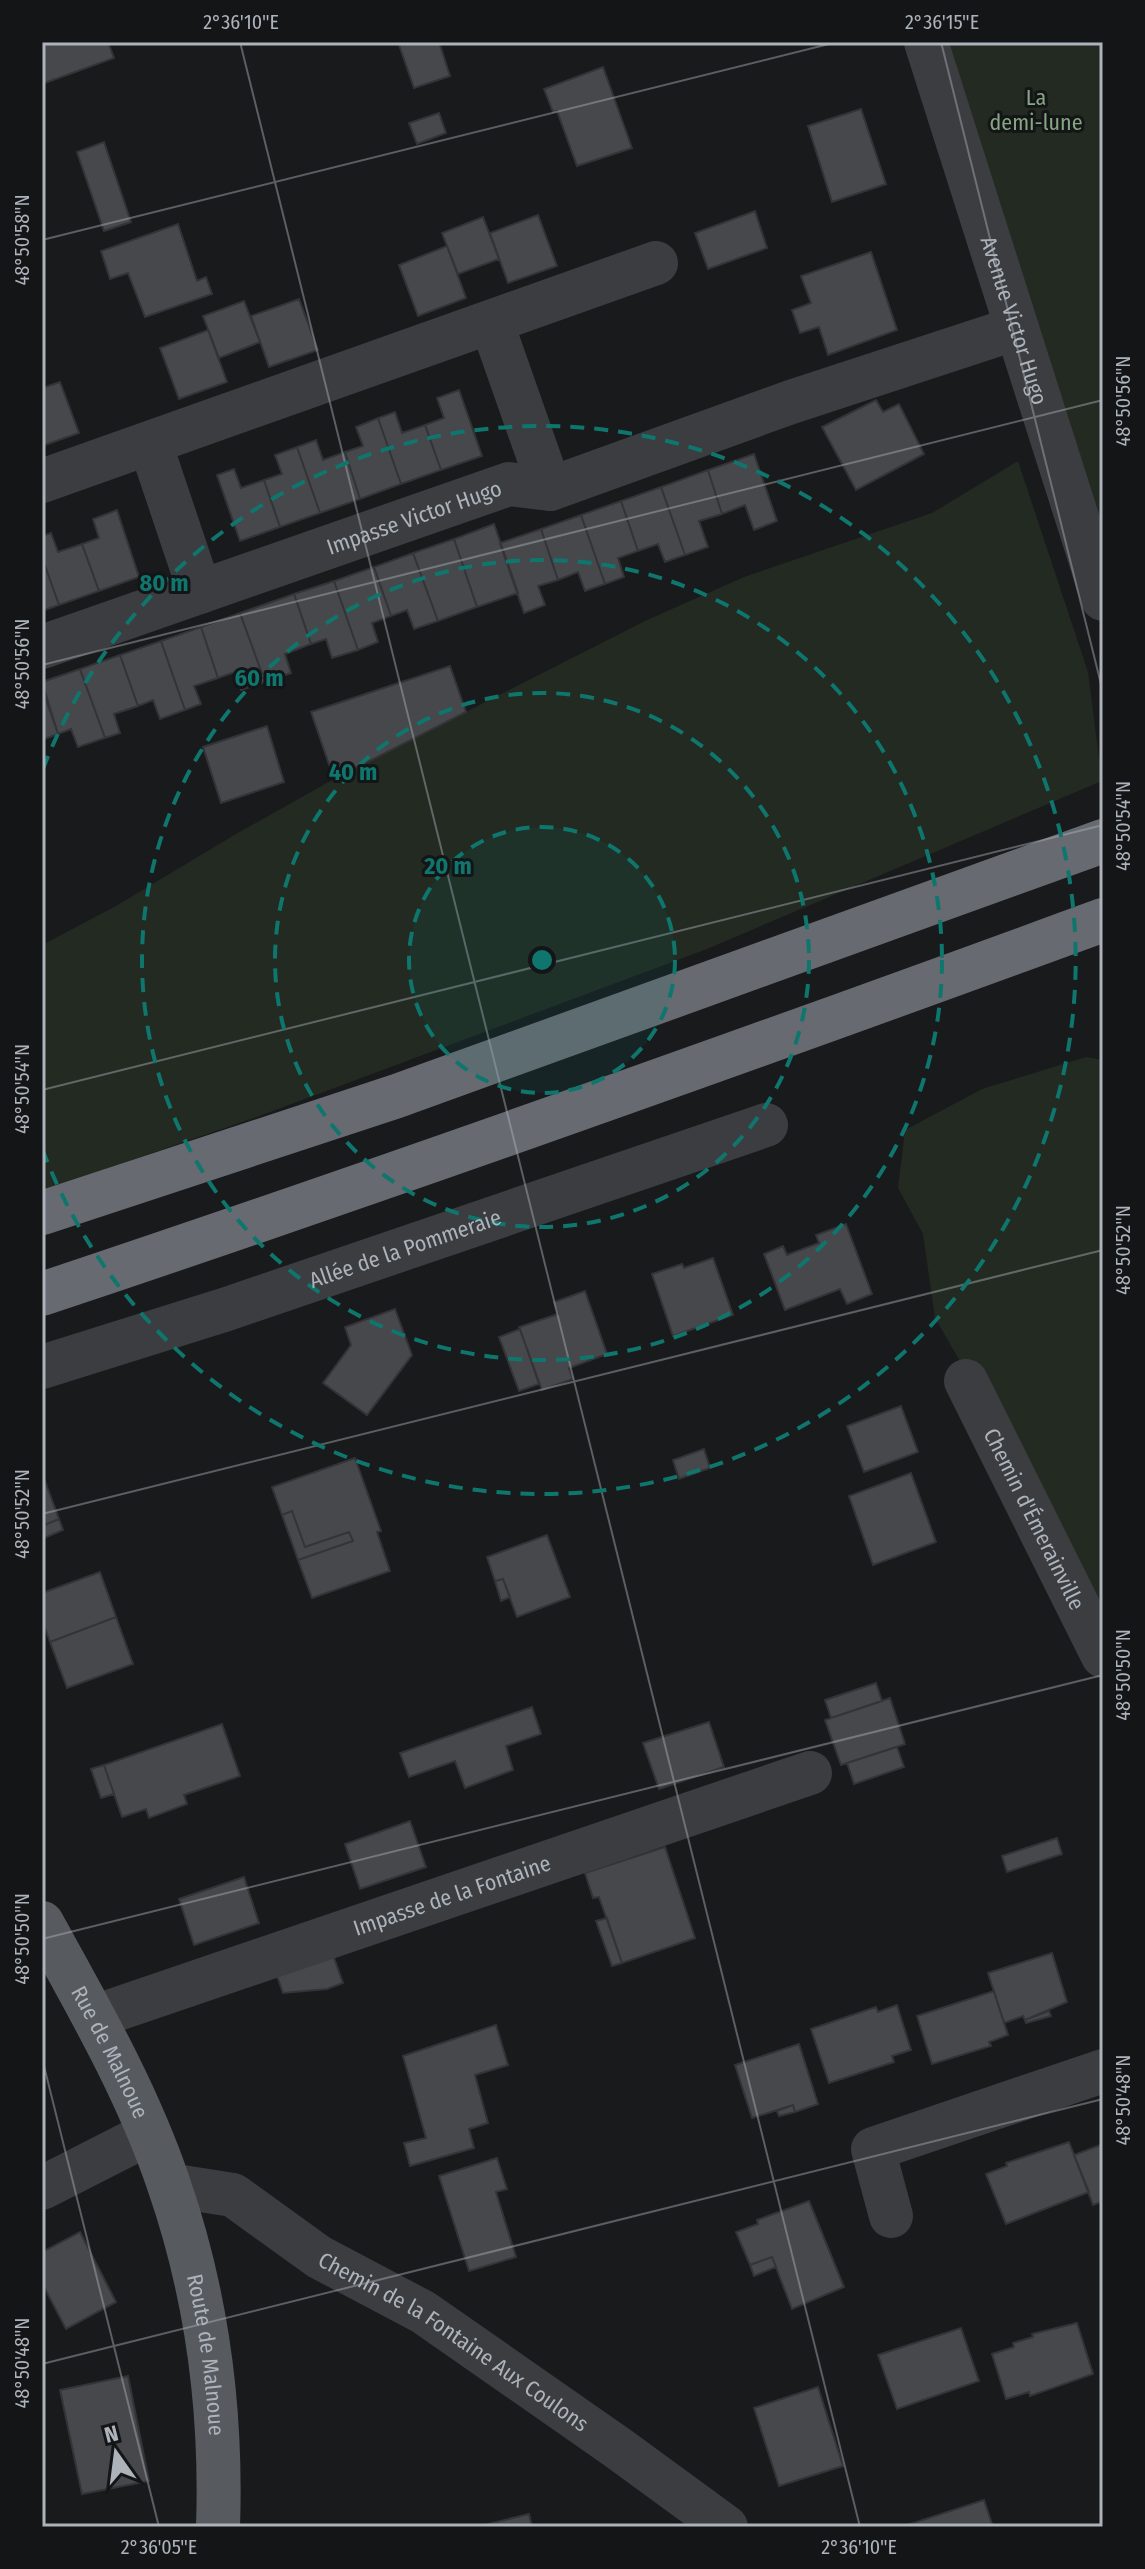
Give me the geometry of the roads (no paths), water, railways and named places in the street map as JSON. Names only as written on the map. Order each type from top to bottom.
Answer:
[{"type":"highway","points":[[42,1213],[397,1096],[1103,841]]},
{"type":"highway","points":[[42,1294],[341,1193],[1103,920]]},
{"type":"main road","name":"Rue de Malnoue","points":[[42,1923],[131,2091],[169,2185]]},
{"type":"main road","name":"Route de Malnoue","points":[[169,2185],[204,2316],[217,2422],[218,2527]]},
{"type":"street","name":"Avenue Victor Hugo","points":[[926,42],[1103,599]]},
{"type":"street","points":[[42,481],[656,263]]},
{"type":"street","name":"Impasse Victor Hugo","points":[[42,647],[509,484],[550,489],[791,402],[1017,328]]},
{"type":"street","points":[[498,341],[550,489]]},
{"type":"street","points":[[156,461],[200,592]]},
{"type":"street","name":"Allée de la Pommeraie","points":[[42,1367],[227,1309],[766,1125]]},
{"type":"street","name":"Chemin d'Émerainville","points":[[966,1381],[1103,1656]]},
{"type":"street","name":"Impasse de la Fontaine","points":[[94,2017],[810,1773]]},
{"type":"street","points":[[891,2216],[873,2149],[1103,2071]]},
{"type":"street","points":[[42,2188],[148,2134]]},
{"type":"street","name":"Chemin de la Fontaine Aux Coulons","points":[[169,2185],[233,2195],[319,2257],[423,2312],[726,2527]]},
{"type":"park label","name":"La demi-lune","points":[[1036,110]]}]
